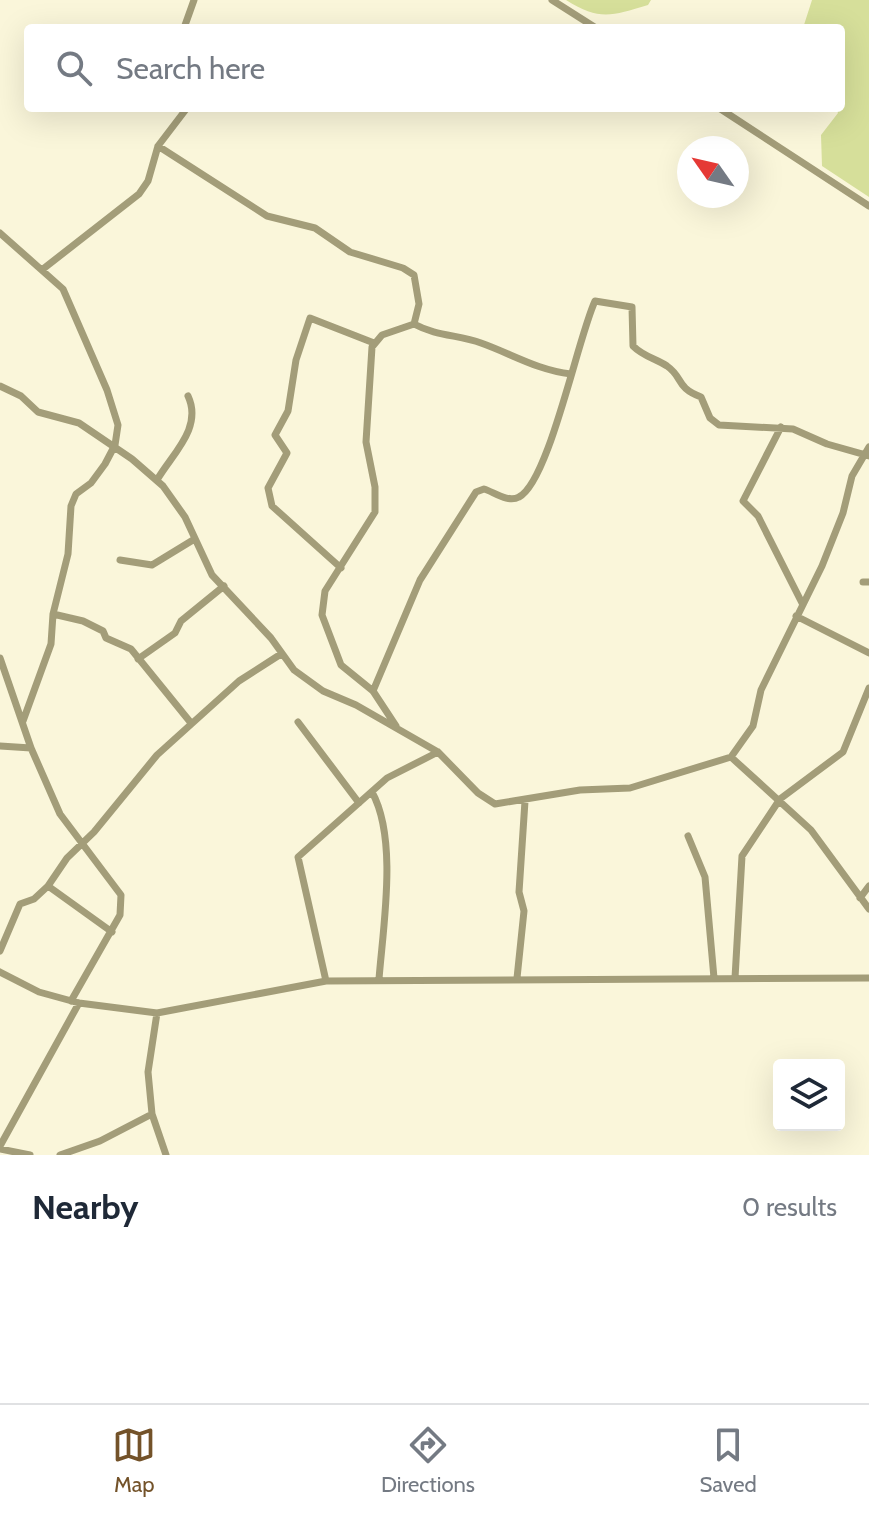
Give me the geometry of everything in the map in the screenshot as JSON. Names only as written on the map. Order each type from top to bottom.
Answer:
[{"type":"street","points":[[185,24],[194,0]]},
{"type":"street","points":[[552,0],[590,24]]},
{"type":"street","points":[[43,269],[139,194],[148,181],[158,146],[184,112]]},
{"type":"street","points":[[725,112],[869,206]]},
{"type":"street","points":[[158,146],[267,216],[315,228],[350,252],[410,271],[419,304],[414,324]]},
{"type":"street","points":[[0,233],[43,269],[68,297],[107,390],[118,425],[115,445],[105,464],[91,483],[76,494],[71,506],[68,554],[53,614],[51,644],[23,721]]},
{"type":"street","points":[[373,691],[420,580],[476,492],[484,489],[511,500],[518,498],[530,485],[556,427],[595,301],[630,306],[633,346],[649,360],[667,366],[685,391],[701,397],[713,421],[734,428],[781,427],[866,456]]},
{"type":"street","points":[[341,568],[272,506],[268,488],[287,453],[275,435],[288,411],[296,360],[310,318],[374,343]]},
{"type":"street","points":[[397,728],[373,691],[341,665],[323,622],[325,591],[375,512],[377,499],[366,442],[374,343],[382,335],[414,324],[446,337],[478,342],[540,369],[571,374]]},
{"type":"street","points":[[0,386],[21,396],[38,412],[79,423],[115,445],[157,480],[185,517],[193,540],[212,575],[271,638],[294,670],[323,691],[438,752],[486,800],[506,804],[580,790],[647,784],[731,757],[753,726],[761,690],[833,539],[869,447]]},
{"type":"street","points":[[157,480],[191,427],[193,415],[188,396]]},
{"type":"street","points":[[781,427],[743,501],[758,516],[802,603]]},
{"type":"street","points":[[120,560],[152,565],[193,540]]},
{"type":"street","points":[[138,659],[175,633],[181,621],[224,586]]},
{"type":"street","points":[[53,614],[90,624],[103,631],[106,638],[128,647],[191,723]]},
{"type":"street","points":[[796,616],[869,653]]},
{"type":"street","points":[[0,951],[18,908],[48,886],[67,858],[157,755],[239,681],[281,654]]},
{"type":"street","points":[[0,658],[31,748],[60,814],[121,895],[120,915],[112,932],[0,1147],[30,1155]]},
{"type":"street","points":[[0,684],[11,687]]},
{"type":"street","points":[[735,978],[742,856],[780,799],[843,752],[869,688]]},
{"type":"street","points":[[298,722],[359,803]]},
{"type":"street","points":[[0,746],[31,748]]},
{"type":"street","points":[[326,981],[298,857],[387,778],[438,752]]},
{"type":"street","points":[[731,757],[811,830],[869,909]]},
{"type":"street","points":[[372,792],[381,815],[387,885],[379,979]]},
{"type":"street","points":[[517,978],[524,911],[519,883],[525,801]]},
{"type":"street","points":[[688,836],[707,888],[714,978]]},
{"type":"street","points":[[48,886],[112,932]]},
{"type":"street","points":[[860,898],[869,886]]},
{"type":"street","points":[[0,972],[39,992],[75,1002],[157,1013],[326,981],[869,978]]},
{"type":"street","points":[[157,1013],[148,1072],[152,1114],[166,1155]]},
{"type":"street","points":[[60,1155],[100,1141],[152,1114]]},
{"type":"green space","points":[[566,0],[651,0],[648,5],[624,12],[597,14]]},
{"type":"green space","points":[[812,0],[869,0],[869,197],[822,166],[821,135],[838,112],[845,112],[845,24],[804,24]]}]
